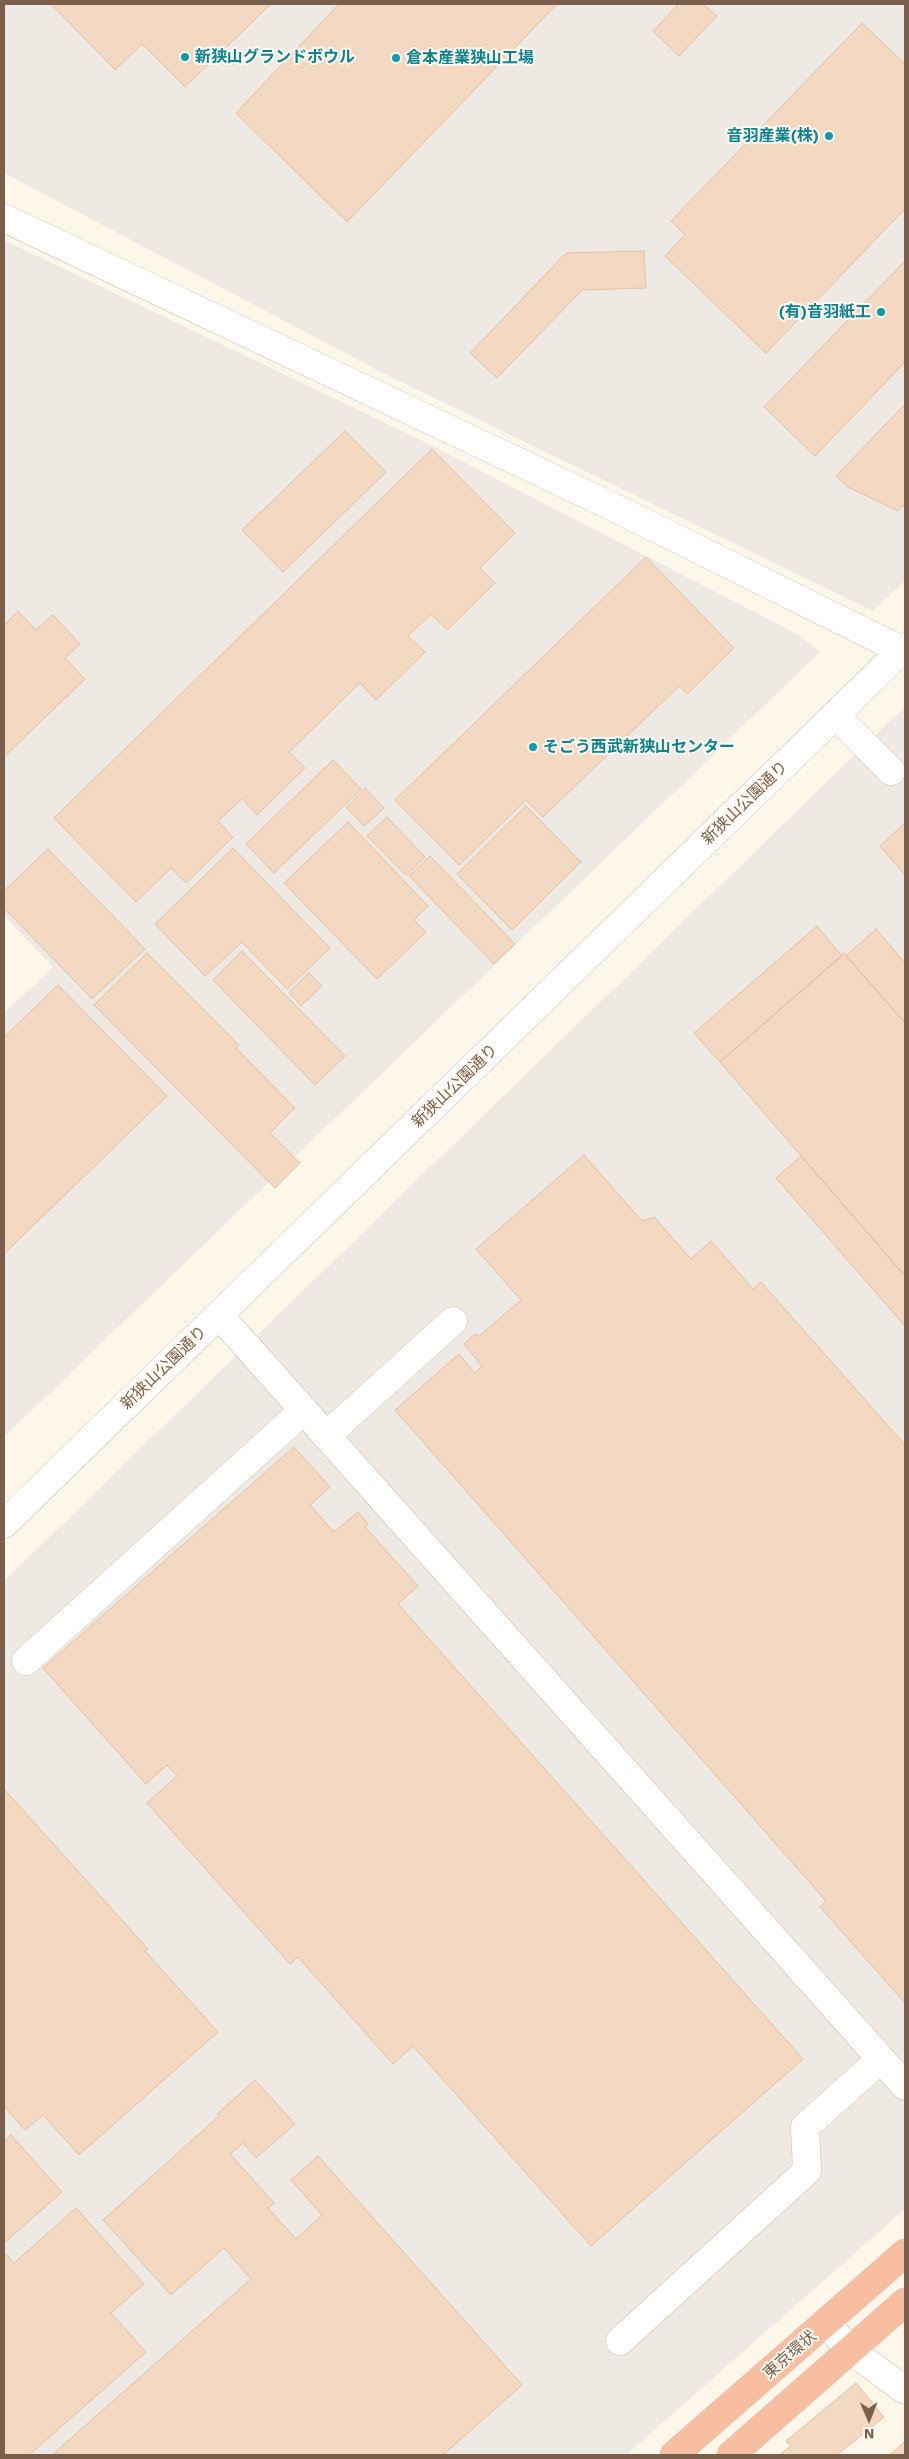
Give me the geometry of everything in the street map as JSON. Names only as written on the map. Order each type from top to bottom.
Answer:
[{"type":"highway","name":"東京環状","points":[[674,2455],[905,2254]]},
{"type":"highway","points":[[730,2455],[905,2302]]},
{"type":"street","points":[[4,218],[355,387],[605,504],[904,650]]},
{"type":"street","name":"新狭山公園通り","points":[[4,1524],[904,650]]},
{"type":"street","points":[[836,715],[891,771]]},
{"type":"street","points":[[219,1315],[905,2086]]},
{"type":"street","points":[[326,1436],[453,1321]]},
{"type":"street","points":[[26,1661],[304,1410]]},
{"type":"street","points":[[620,2341],[807,2171],[805,2127],[881,2059]]},
{"type":"street","points":[[826,2323],[850,2350],[905,2390]]},
{"type":"shaded area","points":[[4,4],[905,4],[905,581],[873,611],[387,375],[4,173]]},
{"type":"shaded area","points":[[4,240],[423,441],[799,635],[820,652],[4,1437],[4,1013],[53,967],[4,916]]},
{"type":"shaded area","points":[[905,706],[905,2209],[626,2455],[4,2455],[4,1581]]},
{"type":"building","name":"新狭山グランドボウル","points":[[51,4],[271,4],[185,87],[142,44],[115,70]]},
{"type":"building","name":"倉本産業狭山工場","points":[[339,4],[557,4],[347,222],[236,113]]},
{"type":"building","points":[[679,4],[703,4],[717,16],[679,56],[653,31]]},
{"type":"building","name":"音羽産業(株)","points":[[862,23],[905,64],[905,209],[766,353],[665,256],[685,235],[671,221]]},
{"type":"building","points":[[644,251],[646,288],[582,290],[497,378],[470,353],[566,253]]},
{"type":"building","name":"(有)音羽紙工","points":[[905,261],[905,362],[815,456],[764,407]]},
{"type":"building","points":[[905,404],[905,504],[898,511],[848,487],[836,476]]},
{"type":"building","points":[[345,431],[386,472],[283,572],[242,530]]},
{"type":"building","points":[[432,449],[515,533],[480,568],[495,583],[447,630],[431,614],[408,636],[425,652],[376,700],[360,683],[289,752],[305,768],[257,815],[242,799],[218,821],[233,837],[186,883],[171,868],[136,902],[54,818]]},
{"type":"building","name":"そごう西武新狭山センター","points":[[646,557],[734,648],[687,694],[679,686],[543,817],[526,800],[459,865],[395,800]]},
{"type":"building","points":[[18,611],[36,630],[53,615],[80,644],[65,658],[85,679],[4,757],[4,625]]},
{"type":"building","points":[[333,760],[361,789],[274,873],[246,844]]},
{"type":"building","points":[[365,788],[384,808],[364,826],[346,807]]},
{"type":"building","points":[[526,806],[581,862],[512,930],[457,874]]},
{"type":"building","points":[[387,817],[425,857],[406,875],[367,836]]},
{"type":"building","points":[[348,822],[428,906],[414,920],[426,932],[377,979],[284,883]]},
{"type":"building","points":[[905,823],[905,875],[880,846]]},
{"type":"building","points":[[233,848],[330,948],[287,989],[242,942],[205,976],[155,924]]},
{"type":"building","points":[[48,849],[145,949],[92,999],[4,908],[4,891]]},
{"type":"building","points":[[430,856],[515,944],[494,964],[409,876]]},
{"type":"building","points":[[817,926],[842,956],[720,1062],[694,1033]]},
{"type":"building","points":[[876,929],[905,963],[905,1023],[846,956]]},
{"type":"building","points":[[242,951],[345,1056],[315,1085],[213,980]]},
{"type":"building","points":[[147,953],[239,1045],[236,1048],[295,1108],[270,1133],[300,1163],[275,1188],[94,1005]]},
{"type":"building","points":[[844,953],[905,1023],[905,1276],[720,1062]]},
{"type":"building","points":[[309,973],[322,986],[301,1006],[289,992]]},
{"type":"building","points":[[58,985],[167,1096],[4,1254],[4,1037]]},
{"type":"building","points":[[584,1155],[642,1221],[654,1217],[691,1259],[711,1241],[753,1289],[761,1282],[905,1445],[905,2003],[820,1907],[826,1901],[395,1410],[459,1354],[475,1373],[482,1366],[464,1344],[475,1334],[479,1336],[521,1300],[476,1249]]},
{"type":"building","points":[[801,1156],[905,1276],[905,1326],[776,1178]]},
{"type":"building","points":[[294,1447],[330,1487],[310,1505],[334,1532],[358,1512],[368,1524],[365,1527],[418,1586],[398,1604],[803,2059],[591,2246],[413,2046],[393,2064],[298,1957],[290,1964],[147,1803],[177,1776],[167,1765],[146,1784],[43,1668]]},
{"type":"building","points":[[4,1789],[148,1949],[145,1951],[218,2032],[79,2155],[43,2115],[25,2130],[4,2106]]},
{"type":"building","points":[[255,2080],[295,2124],[256,2158],[243,2143],[230,2154],[274,2203],[268,2208],[296,2239],[322,2215],[291,2180],[318,2156],[522,2385],[443,2455],[52,2455],[251,2279],[224,2248],[171,2295],[103,2220],[219,2116],[217,2114]]},
{"type":"building","points":[[11,2135],[62,2192],[4,2243],[4,2141]]},
{"type":"building","points":[[76,2208],[144,2284],[111,2313],[146,2352],[29,2455],[4,2455],[4,2252],[14,2263]]},
{"type":"building","points":[[856,2383],[884,2417],[837,2455],[779,2455],[791,2446],[786,2441]]},
{"type":"building","points":[[905,2441],[905,2455],[890,2455]]},
{"type":"place","name":"新狭山グランドボウル","points":[[185,57]]},
{"type":"place","name":"倉本産業狭山工場","points":[[396,58]]},
{"type":"place","name":"音羽産業(株)","points":[[829,136]]},
{"type":"place","name":"(有)音羽紙工","points":[[881,312]]},
{"type":"place","name":"そごう西武新狭山センター","points":[[533,747]]}]
